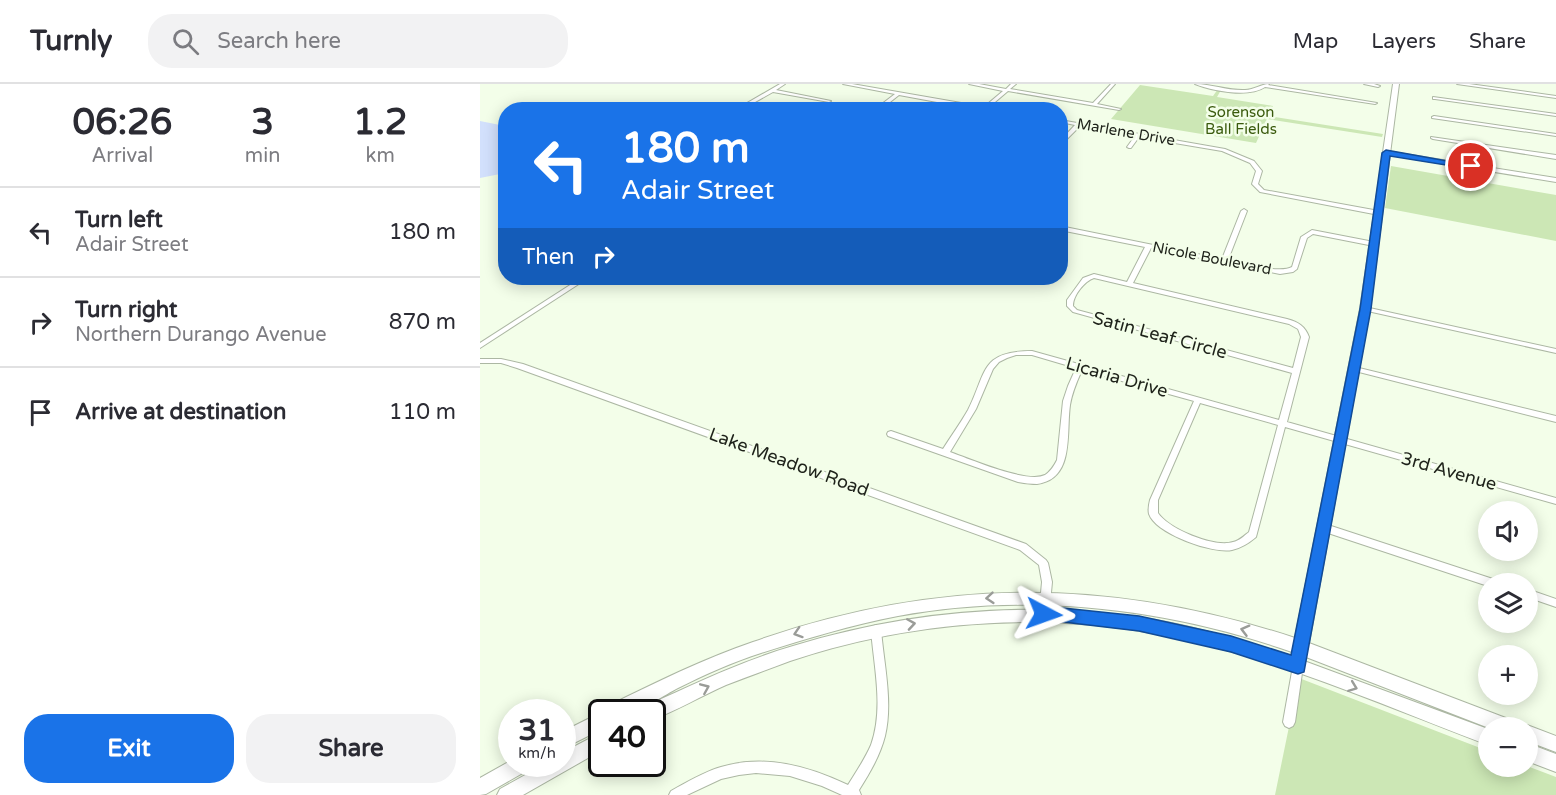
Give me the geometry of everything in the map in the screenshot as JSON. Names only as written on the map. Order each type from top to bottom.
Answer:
[{"type":"street","points":[[750,102],[783,84]]},
{"type":"street","points":[[845,84],[951,102]]},
{"type":"street","points":[[971,84],[1119,109]]},
{"type":"street","points":[[992,102],[1014,84]]},
{"type":"street","points":[[1094,105],[1113,84]]},
{"type":"street","points":[[1197,84],[1245,92],[1255,91],[1267,85],[1375,103]]},
{"type":"street","points":[[1366,84],[1378,86]]},
{"type":"street","points":[[1289,722],[1300,648],[1355,369],[1396,84]]},
{"type":"street","points":[[1459,84],[1556,97]]},
{"type":"street","points":[[771,90],[829,101]]},
{"type":"street","points":[[887,102],[899,93]]},
{"type":"street","points":[[1435,98],[1556,115]]},
{"type":"street","points":[[1434,117],[1556,135]]},
{"type":"street","name":"Marlene Drive","points":[[1068,122],[1210,146],[1252,162],[1259,171],[1255,184],[1262,191],[1378,213]]},
{"type":"street","points":[[1068,137],[1079,124]]},
{"type":"street","points":[[1129,147],[1138,135]]},
{"type":"street","points":[[1433,138],[1556,157]]},
{"type":"street","points":[[1386,153],[1556,180]]},
{"type":"street","points":[[1224,261],[1244,211]]},
{"type":"street","name":"Nicole Boulevard","points":[[1068,230],[1280,272],[1291,271],[1295,268],[1304,237],[1312,232],[1374,243]]},
{"type":"street","points":[[1130,282],[1149,246]]},
{"type":"street","name":"Satin Leaf Circle","points":[[1094,276],[1130,282],[1297,324],[1303,330],[1305,337],[1295,371],[1084,315],[1070,306],[1070,300],[1085,279],[1094,276]]},
{"type":"street","points":[[480,346],[574,285]]},
{"type":"street","points":[[1365,309],[1556,351]]},
{"type":"street","name":"Licaria Drive","points":[[945,452],[973,407],[984,378],[993,363],[1003,355],[1018,352],[1032,353],[1341,440]]},
{"type":"street","name":"Lake Meadow Road","points":[[480,361],[501,361],[520,366],[1023,547],[1043,563],[1047,582],[1045,606]]},
{"type":"street","points":[[891,434],[1018,479],[1036,482],[1051,476],[1059,466],[1064,442],[1065,407],[1070,387],[1080,367]]},
{"type":"street","points":[[1355,369],[1556,418]]},
{"type":"street","points":[[1198,400],[1154,500],[1153,513],[1161,523],[1176,533],[1217,547],[1229,547],[1244,542],[1253,534],[1295,371]]},
{"type":"street","name":"3rd Avenue","points":[[1341,440],[1556,501]]},
{"type":"street","points":[[1325,528],[1478,578]]},
{"type":"street","points":[[638,699],[728,657],[801,632],[860,616],[925,604],[1004,597],[1139,623],[1231,644],[1298,666],[1478,733]]},
{"type":"street","points":[[1538,597],[1556,603]]},
{"type":"street","points":[[666,706],[766,661],[876,630],[1045,606],[1146,607],[1229,626],[1300,648],[1482,717]]},
{"type":"street","points":[[675,795],[722,772],[767,765],[809,774],[852,794],[865,771],[879,737],[883,705],[876,630]]},
{"type":"street","points":[[1538,738],[1556,744]]},
{"type":"street","points":[[1538,749],[1556,756]]},
{"type":"street","points":[[1538,756],[1556,763]]},
{"type":"street","points":[[480,788],[499,777]]},
{"type":"street","points":[[507,795],[538,777]]},
{"type":"green space","name":"Sorenson Ball Fields","points":[[1140,85],[1213,96],[1218,89],[1221,90],[1217,97],[1273,106],[1268,116],[1383,134],[1382,137],[1267,119],[1256,143],[1111,119]]},
{"type":"green space","points":[[1391,166],[1556,195],[1556,241],[1385,208]]},
{"type":"green space","points":[[1299,678],[1478,747],[1478,777],[1538,777],[1538,770],[1556,777],[1556,795],[1275,795]]},
{"type":"water","points":[[480,121],[498,125],[498,174],[480,178]]},
{"type":"route","points":[[1044,614],[1139,623],[1231,644],[1298,666],[1352,387],[1386,153],[1471,166]]}]
